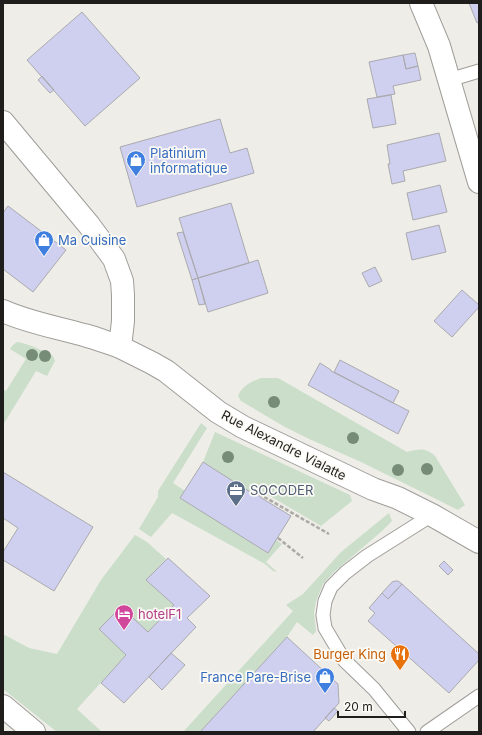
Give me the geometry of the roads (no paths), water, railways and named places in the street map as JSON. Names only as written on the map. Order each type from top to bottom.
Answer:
[{"type":"street","points":[[421,3],[439,46],[479,182]]},
{"type":"street","points":[[3,122],[89,225],[114,259],[122,281],[123,295],[123,321],[120,346]]},
{"type":"street","name":"Rue Alexandre Vialatte","points":[[3,311],[38,324],[85,335],[120,346],[152,362],[166,371],[218,412],[237,424],[373,488],[398,498],[432,515],[479,542]]},
{"type":"street","points":[[3,706],[34,732]]},
{"type":"lane","points":[[449,80],[479,71]]},
{"type":"lane","points":[[409,732],[374,689],[344,660],[325,628],[323,616],[325,601],[331,587],[345,573],[367,556],[432,515]]},
{"type":"lane","points":[[427,732],[479,696]]},
{"type":"place","name":"Platinium informatique","points":[[136,177]]},
{"type":"place","name":"Ma Cuisine","points":[[44,257]]},
{"type":"place","name":"SOCODER","points":[[236,507]]},
{"type":"place","name":"hotelF1","points":[[124,631]]},
{"type":"place","name":"Burger King","points":[[400,671]]},
{"type":"place","name":"France Pare-Brise","points":[[325,694]]}]
